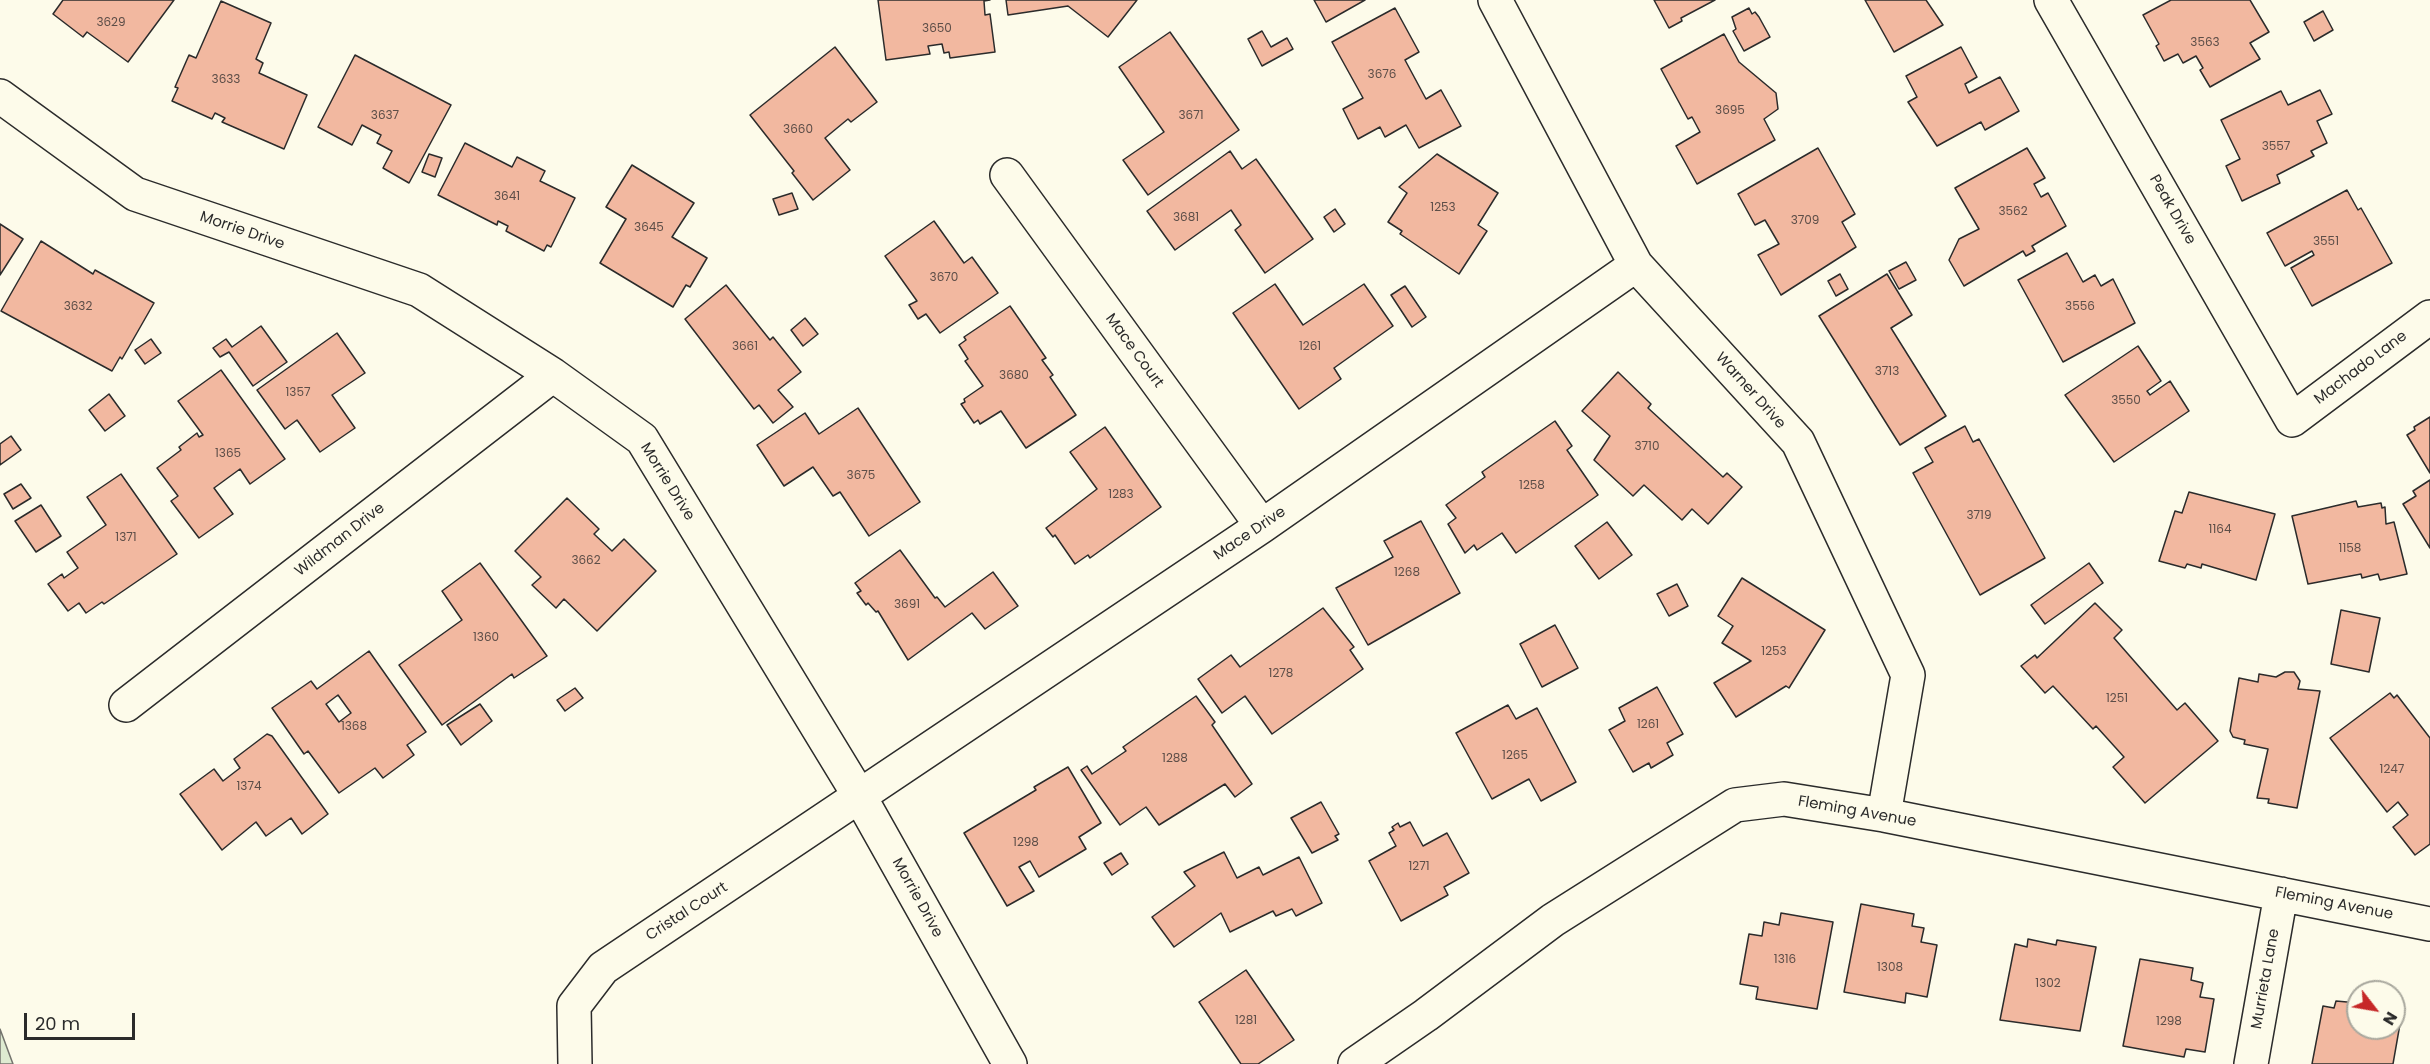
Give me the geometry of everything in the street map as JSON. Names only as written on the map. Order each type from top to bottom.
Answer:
[{"type":"street","name":"Warner Drive","points":[[1495,0],[1636,265],[1798,442],[1908,675],[1884,815]]},
{"type":"street","name":"Peak Drive","points":[[2051,0],[2292,420]]},
{"type":"street","name":"Morrie Drive","points":[[0,96],[135,194],[419,290],[554,375],[642,439],[860,797],[1010,1064]]},
{"type":"street","name":"Mace Court","points":[[1007,175],[1262,526]]},
{"type":"street","name":"Mace Drive","points":[[860,797],[1262,526],[1636,265]]},
{"type":"street","name":"Machado Lane","points":[[2292,420],[2430,317]]},
{"type":"street","name":"Wildman Drive","points":[[126,705],[554,375]]},
{"type":"street","name":"Cristal Court","points":[[575,1064],[574,1006],[603,968],[860,797]]},
{"type":"street","name":"Fleming Avenue","points":[[1354,1064],[1426,1015],[1553,920],[1735,805],[1784,799],[1884,815],[2430,924]]},
{"type":"street","name":"Murrieta Lane","points":[[2251,1064],[2281,894]]},
{"type":"green space","points":[[0,1029],[13,1064],[0,1064]]},
{"type":"building","points":[[63,0],[174,0],[128,62],[87,32],[83,37],[53,14]]},
{"type":"building","points":[[878,0],[990,0],[984,1],[985,15],[990,14],[995,52],[950,58],[949,52],[944,53],[942,44],[928,46],[930,54],[886,60]]},
{"type":"building","points":[[1006,0],[1137,0],[1108,37],[1068,6],[1008,15]]},
{"type":"building","points":[[1314,0],[1365,0],[1326,22]]},
{"type":"building","points":[[1654,0],[1715,0],[1681,18],[1682,21],[1669,28]]},
{"type":"building","points":[[1865,0],[1926,0],[1943,25],[1894,52]]},
{"type":"building","points":[[2171,0],[2250,0],[2269,32],[2250,43],[2260,59],[2210,87],[2200,70],[2203,68],[2196,56],[2183,63],[2178,54],[2164,61],[2156,46],[2159,44],[2143,15]]},
{"type":"building","points":[[221,1],[271,23],[256,59],[263,63],[259,73],[307,95],[284,149],[222,122],[225,118],[215,113],[212,119],[172,101],[178,88],[175,87],[189,55],[196,58]]},
{"type":"building","points":[[1395,8],[1419,52],[1405,60],[1426,99],[1441,90],[1461,126],[1419,148],[1406,125],[1385,137],[1380,127],[1358,139],[1343,109],[1363,98],[1332,42]]},
{"type":"building","points":[[1749,8],[1752,14],[1755,12],[1759,17],[1770,37],[1744,51],[1733,31],[1736,29],[1732,17]]},
{"type":"building","points":[[2323,11],[2333,30],[2314,41],[2304,22]]},
{"type":"building","points":[[1262,31],[1271,47],[1287,38],[1293,49],[1262,66],[1248,39]]},
{"type":"building","points":[[1170,32],[1239,130],[1148,195],[1123,160],[1164,132],[1119,67]]},
{"type":"building","points":[[1724,34],[1739,62],[1776,93],[1778,109],[1764,119],[1775,140],[1697,184],[1676,146],[1700,132],[1692,117],[1688,119],[1661,69]]},
{"type":"building","points":[[835,47],[877,102],[851,122],[848,119],[825,138],[850,170],[813,200],[792,173],[794,171],[750,115]]},
{"type":"building","points":[[1961,47],[1977,77],[1965,84],[1969,93],[2000,77],[2019,111],[1985,130],[1981,122],[1937,146],[1908,102],[1917,97],[1906,76]]},
{"type":"building","points":[[355,55],[451,105],[409,183],[383,168],[392,151],[377,143],[381,135],[362,125],[352,145],[318,127]]},
{"type":"building","points":[[2320,90],[2332,114],[2317,121],[2327,143],[2311,151],[2314,156],[2277,175],[2280,183],[2242,201],[2226,166],[2240,159],[2221,120],[2281,91],[2288,105]]},
{"type":"building","points":[[465,143],[512,167],[517,157],[545,171],[540,181],[575,198],[551,247],[547,245],[544,251],[506,231],[508,226],[498,221],[497,225],[438,195]]},
{"type":"building","points":[[1818,148],[1855,214],[1842,222],[1856,247],[1781,295],[1758,255],[1779,244],[1765,220],[1755,225],[1738,194]]},
{"type":"building","points":[[2027,148],[2045,178],[2034,184],[2041,197],[2048,193],[2066,226],[2032,246],[2035,251],[2026,256],[2023,251],[1964,286],[1949,260],[1959,239],[1979,229],[1955,188]]},
{"type":"building","points":[[1230,151],[1242,169],[1256,159],[1313,239],[1265,273],[1235,230],[1241,225],[1231,210],[1175,250],[1147,211]]},
{"type":"building","points":[[429,154],[442,158],[435,177],[422,172]]},
{"type":"building","points":[[1437,154],[1498,193],[1478,225],[1487,231],[1459,274],[1400,234],[1402,231],[1388,222],[1407,193],[1399,187]]},
{"type":"building","points":[[632,165],[694,203],[672,237],[707,258],[690,287],[686,285],[673,307],[600,263],[626,219],[606,207]]},
{"type":"building","points":[[2347,190],[2358,210],[2361,208],[2392,263],[2312,306],[2291,268],[2314,255],[2312,251],[2285,266],[2267,233]]},
{"type":"building","points":[[792,193],[798,209],[779,215],[773,199]]},
{"type":"building","points":[[1335,209],[1345,224],[1334,232],[1324,217]]},
{"type":"building","points":[[934,221],[964,263],[972,257],[998,293],[940,333],[926,314],[918,319],[909,305],[917,301],[885,256]]},
{"type":"building","points":[[0,224],[23,239],[0,275]]},
{"type":"building","points":[[41,241],[93,274],[95,270],[154,303],[122,359],[120,357],[112,371],[1,311]]},
{"type":"building","points":[[2067,253],[2083,282],[2095,275],[2101,286],[2113,279],[2135,323],[2063,362],[2018,280]]},
{"type":"building","points":[[1906,262],[1916,280],[1899,289],[1889,271]]},
{"type":"building","points":[[1840,274],[1848,289],[1836,296],[1828,281]]},
{"type":"building","points":[[1887,274],[1912,315],[1891,328],[1946,416],[1900,445],[1819,316]]},
{"type":"building","points":[[1275,284],[1303,325],[1364,284],[1393,326],[1334,368],[1341,379],[1299,409],[1233,313]]},
{"type":"building","points":[[726,285],[770,340],[773,337],[801,372],[778,390],[793,407],[773,423],[759,405],[754,409],[685,319]]},
{"type":"building","points":[[1405,286],[1426,317],[1412,327],[1391,295]]},
{"type":"building","points":[[1010,306],[1046,358],[1042,360],[1053,375],[1050,377],[1076,415],[1026,448],[1001,411],[980,424],[978,420],[974,423],[961,404],[965,402],[964,399],[983,386],[965,361],[968,359],[959,345],[966,340],[964,337]]},
{"type":"building","points":[[805,318],[818,334],[803,346],[791,330]]},
{"type":"building","points":[[261,326],[287,362],[253,386],[229,352],[220,357],[213,348],[226,339],[232,347]]},
{"type":"building","points":[[337,333],[365,373],[332,395],[355,428],[320,452],[297,420],[285,429],[257,390]]},
{"type":"building","points":[[151,339],[161,353],[145,364],[135,350]]},
{"type":"building","points":[[2138,346],[2161,381],[2147,391],[2150,395],[2170,381],[2189,411],[2114,462],[2065,395]]},
{"type":"building","points":[[221,370],[285,459],[250,484],[240,469],[214,488],[233,514],[199,538],[171,501],[178,496],[157,468],[181,450],[179,447],[197,433],[199,437],[203,435],[178,401]]},
{"type":"building","points":[[1618,372],[1651,404],[1648,408],[1723,477],[1727,473],[1742,487],[1708,524],[1692,509],[1682,520],[1644,485],[1633,496],[1594,460],[1610,436],[1582,411]]},
{"type":"building","points":[[109,394],[125,416],[105,431],[89,410]]},
{"type":"building","points":[[858,408],[920,502],[869,536],[840,492],[833,496],[813,467],[784,486],[757,445],[805,413],[819,434]]},
{"type":"building","points":[[2430,417],[2430,473],[2407,435],[2415,430],[2414,427]]},
{"type":"building","points":[[1555,421],[1572,446],[1567,450],[1598,495],[1516,553],[1502,533],[1477,550],[1474,545],[1465,553],[1448,524],[1456,518],[1446,505],[1485,477],[1482,472]]},
{"type":"building","points":[[1965,426],[1973,442],[1979,439],[2045,558],[1980,595],[1913,473],[1933,462],[1925,448]]},
{"type":"building","points":[[1105,427],[1161,507],[1090,558],[1088,555],[1075,564],[1055,535],[1053,537],[1046,528],[1097,489],[1070,452]]},
{"type":"building","points":[[11,436],[21,450],[0,465],[0,444]]},
{"type":"building","points":[[121,474],[177,554],[104,604],[102,602],[86,613],[79,603],[68,611],[48,584],[62,574],[64,578],[78,568],[67,552],[106,525],[87,497]]},
{"type":"building","points":[[2430,480],[2430,548],[2403,504],[2416,496],[2413,491]]},
{"type":"building","points":[[21,484],[31,498],[13,509],[4,494]]},
{"type":"building","points":[[2189,492],[2275,514],[2256,580],[2202,564],[2201,568],[2187,564],[2185,568],[2159,561],[2175,511],[2182,513]]},
{"type":"building","points":[[567,498],[599,529],[594,534],[612,551],[624,539],[656,571],[597,631],[564,599],[556,608],[532,585],[541,577],[515,551]]},
{"type":"building","points":[[2356,501],[2358,507],[2381,503],[2382,508],[2385,507],[2386,524],[2394,522],[2407,574],[2380,580],[2378,574],[2362,578],[2361,574],[2308,584],[2292,516]]},
{"type":"building","points":[[41,505],[61,536],[36,552],[15,521]]},
{"type":"building","points":[[1421,521],[1460,593],[1368,645],[1336,588],[1393,557],[1384,541]]},
{"type":"building","points":[[1607,522],[1632,555],[1599,579],[1575,546]]},
{"type":"building","points":[[900,550],[935,598],[937,597],[945,607],[993,572],[1018,606],[985,629],[972,613],[908,660],[878,611],[876,612],[868,603],[866,605],[857,593],[861,591],[855,583]]},
{"type":"building","points":[[480,563],[547,656],[514,678],[512,674],[442,725],[399,665],[462,620],[442,591]]},
{"type":"building","points":[[2089,563],[2103,583],[2045,624],[2031,605]]},
{"type":"building","points":[[1742,578],[1825,630],[1789,688],[1786,686],[1736,717],[1714,683],[1751,661],[1722,643],[1733,626],[1718,616]]},
{"type":"building","points":[[1677,584],[1688,606],[1669,616],[1657,594]]},
{"type":"building","points":[[2095,603],[2122,630],[2114,638],[2177,710],[2185,703],[2218,741],[2145,803],[2113,767],[2124,757],[2096,726],[2093,729],[2053,686],[2045,693],[2021,666],[2035,655],[2037,658]]},
{"type":"building","points":[[1323,608],[1354,647],[1350,650],[1363,669],[1272,734],[1245,696],[1222,713],[1198,679],[1231,655],[1240,667]]},
{"type":"building","points":[[2341,610],[2380,618],[2369,672],[2331,664]]},
{"type":"building","points":[[1555,625],[1578,668],[1542,687],[1520,644]]},
{"type":"building","points":[[369,651],[426,732],[407,745],[414,755],[383,778],[375,768],[339,793],[308,751],[304,754],[272,708],[311,681],[317,689]],"holes":[[[338,695],[351,713],[339,722],[326,704]]]},
{"type":"building","points":[[2285,672],[2294,672],[2300,681],[2298,689],[2320,691],[2297,808],[2268,803],[2269,799],[2257,798],[2268,749],[2244,744],[2245,740],[2233,737],[2230,731],[2239,678],[2258,682],[2259,674],[2276,677]]},
{"type":"building","points":[[1657,687],[1683,734],[1667,743],[1673,755],[1651,768],[1649,763],[1633,772],[1609,730],[1625,721],[1619,708]]},
{"type":"building","points":[[575,688],[583,698],[565,711],[557,700]]},
{"type":"building","points":[[2390,693],[2394,698],[2397,695],[2430,738],[2430,844],[2415,855],[2393,827],[2408,815],[2398,802],[2387,812],[2330,738]]},
{"type":"building","points":[[1196,696],[1215,722],[1212,725],[1252,784],[1235,797],[1225,784],[1159,825],[1146,807],[1120,825],[1081,770],[1087,766],[1092,774],[1126,751],[1123,747]]},
{"type":"building","points":[[480,704],[492,721],[461,745],[447,725]]},
{"type":"building","points":[[1508,705],[1516,719],[1537,708],[1576,782],[1541,801],[1529,779],[1492,799],[1456,733]]},
{"type":"building","points":[[267,734],[272,736],[328,814],[302,834],[291,818],[266,836],[256,822],[222,850],[180,794],[214,769],[223,781],[240,768],[234,759]]},
{"type":"building","points":[[1068,767],[1101,823],[1079,837],[1086,849],[1039,877],[1030,861],[1019,867],[1034,891],[1007,906],[964,833],[1036,790],[1034,787]]},
{"type":"building","points":[[1321,802],[1339,834],[1335,836],[1338,840],[1312,853],[1291,818]]},
{"type":"building","points":[[1410,822],[1423,846],[1447,833],[1469,873],[1444,887],[1448,895],[1401,921],[1369,861],[1396,846],[1389,833],[1394,830],[1392,827],[1398,823],[1400,827]]},
{"type":"building","points":[[1224,852],[1237,878],[1259,867],[1263,875],[1299,857],[1322,903],[1296,916],[1292,909],[1276,916],[1273,911],[1230,932],[1221,913],[1174,947],[1152,917],[1195,886],[1184,872]]},
{"type":"building","points":[[1121,853],[1128,864],[1112,875],[1104,863]]},
{"type":"building","points":[[1861,904],[1914,914],[1912,926],[1924,928],[1921,942],[1937,945],[1927,997],[1906,993],[1905,1003],[1844,992]]},
{"type":"building","points":[[1781,913],[1833,922],[1817,1009],[1756,999],[1758,987],[1740,984],[1749,934],[1762,936],[1764,922],[1779,925]]},
{"type":"building","points":[[2028,939],[2056,945],[2057,940],[2096,947],[2080,1031],[2000,1020],[2015,944],[2027,947]]},
{"type":"building","points":[[2140,959],[2193,968],[2191,980],[2203,983],[2200,997],[2214,999],[2205,1052],[2186,1049],[2184,1057],[2123,1046]]},
{"type":"building","points":[[1246,970],[1294,1040],[1258,1064],[1241,1064],[1199,1002]]},
{"type":"building","points":[[2336,1001],[2346,1002],[2346,1040],[2397,1040],[2393,1064],[2312,1064],[2323,1006],[2334,1008]]}]
